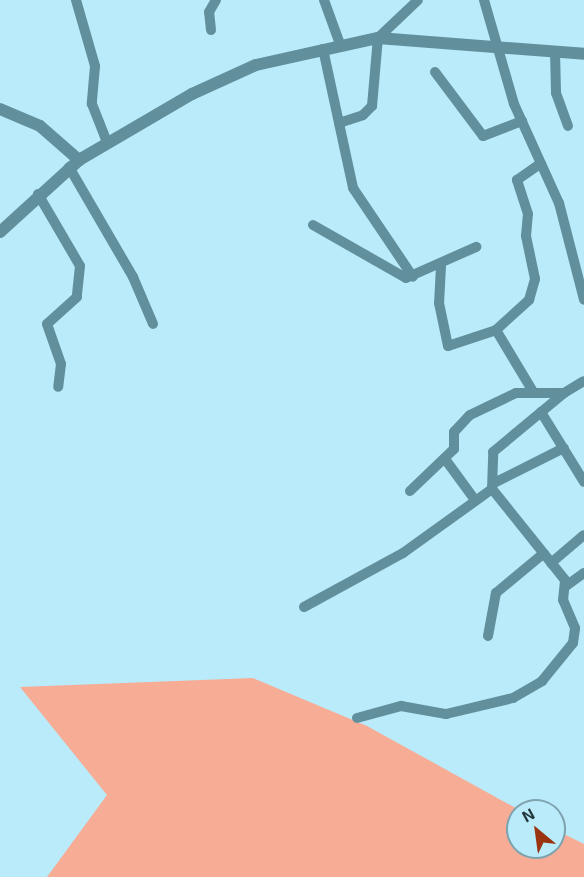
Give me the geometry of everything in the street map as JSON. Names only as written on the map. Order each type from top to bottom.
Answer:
[{"type":"street","points":[[76,0],[95,66],[92,104],[106,142]]},
{"type":"street","points":[[211,30],[209,12],[216,0]]},
{"type":"street","points":[[324,0],[340,44]]},
{"type":"street","points":[[339,123],[363,115],[372,106],[378,38],[418,0]]},
{"type":"street","points":[[484,0],[496,47],[522,121],[559,203],[584,300]]},
{"type":"street","points":[[0,232],[38,194],[74,163],[106,142],[256,65],[340,44],[378,38],[584,54]]},
{"type":"street","points":[[323,49],[353,188],[412,277]]},
{"type":"street","points":[[555,51],[556,93],[568,126]]},
{"type":"street","points":[[435,72],[483,136],[522,121]]},
{"type":"street","points":[[0,109],[39,126],[74,163],[133,277],[153,324]]},
{"type":"street","points":[[441,266],[439,303],[448,346],[496,330],[534,293],[528,214],[517,180],[541,163]]},
{"type":"street","points":[[38,194],[80,266],[77,297],[47,324],[61,364],[58,387]]},
{"type":"street","points":[[313,225],[399,276],[412,277],[441,266],[476,247]]},
{"type":"street","points":[[496,330],[532,390]]},
{"type":"street","points":[[566,586],[493,486],[489,462],[493,452],[564,393],[584,381]]},
{"type":"street","points":[[410,491],[445,459],[466,418],[532,390],[564,393]]},
{"type":"street","points":[[541,412],[584,482]]},
{"type":"street","points":[[304,607],[403,553],[493,486],[564,448]]},
{"type":"street","points":[[445,459],[475,500]]},
{"type":"street","points":[[551,563],[584,535]]},
{"type":"street","points":[[488,636],[496,593],[544,553]]},
{"type":"street","points":[[357,718],[401,706],[446,714],[513,698],[533,687],[573,643],[575,628],[563,600],[566,586],[584,573]]},
{"type":"shaded area","points":[[253,678],[367,726],[506,803],[506,859],[566,859],[566,835],[584,844],[584,877],[47,877],[107,795],[20,687]]}]
